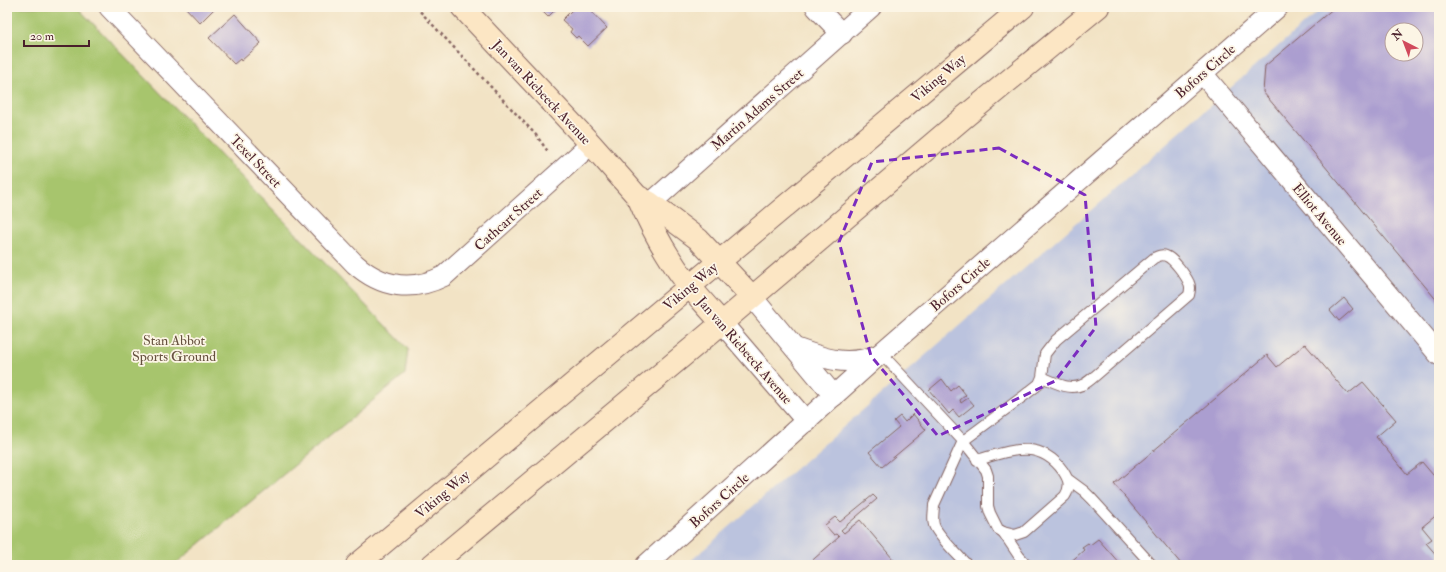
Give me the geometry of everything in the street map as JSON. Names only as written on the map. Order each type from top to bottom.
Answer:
[{"type":"main road","name":"Jan van Riebeeck Avenue","points":[[462,7],[591,144],[644,203],[698,239],[752,297]]},
{"type":"main road","name":"Viking Way","points":[[357,565],[1023,7]]},
{"type":"main road","points":[[432,565],[722,323],[962,119],[1098,7]]},
{"type":"main road","name":"Jan van Riebeeck Avenue","points":[[644,203],[671,261],[689,286],[722,323]]},
{"type":"street","name":"Texel Street","points":[[109,7],[365,273],[392,285],[406,286],[420,284]]},
{"type":"street","points":[[816,7],[842,34]]},
{"type":"street","name":"Martin Adams Street","points":[[644,203],[842,34],[871,7]]},
{"type":"street","name":"Bofors Circle","points":[[646,565],[807,422],[882,353],[1278,7]]},
{"type":"street","name":"Elliot Avenue","points":[[1202,74],[1439,354]]},
{"type":"street","name":"Cathcart Street","points":[[420,284],[435,280],[450,271],[591,144]]},
{"type":"street","name":"Jan van Riebeeck Avenue","points":[[752,297],[834,396]]},
{"type":"street","name":"Jan van Riebeeck Avenue","points":[[722,323],[807,422]]},
{"type":"street","name":"Jan van Riebeeck Avenue","points":[[793,347],[822,358],[842,362],[859,360],[882,353]]},
{"type":"lane","points":[[967,565],[937,532],[933,514],[934,505],[963,441],[1036,387],[1042,377],[1045,354],[1056,340],[1154,258],[1161,255],[1167,256],[1173,260],[1189,282],[1189,295],[1095,376],[1081,385],[1073,387],[1061,385],[1042,377]]},
{"type":"lane","points":[[882,353],[963,441],[986,470],[988,476],[988,506],[998,529],[1015,535],[1024,532],[1065,496],[1069,489],[1069,480]]},
{"type":"lane","points":[[978,460],[1026,449],[1041,452],[1051,457],[1062,469],[1069,480],[1092,499],[1152,565]]},
{"type":"lane","points":[[1003,532],[1019,556],[1028,565]]},
{"type":"path","points":[[416,7],[536,135],[552,157]]},
{"type":"highlighted area","points":[[999,148],[1085,195],[1096,327],[1055,381],[938,436],[871,356],[839,242],[872,162]]},
{"type":"shaded area","points":[[1323,7],[1439,7],[1439,565],[686,565]]},
{"type":"green space","name":"Stan Abbot Sports Ground","points":[[7,7],[77,7],[408,349],[405,374],[174,565],[7,565]]},
{"type":"building","points":[[185,7],[216,7],[200,23]]},
{"type":"building","points":[[538,7],[558,7],[548,17]]},
{"type":"building","points":[[575,7],[587,7],[607,28],[588,46],[578,36],[576,38],[570,32],[572,29],[562,20]]},
{"type":"building","points":[[1335,7],[1439,7],[1439,303],[1263,92],[1265,66]]},
{"type":"building","points":[[235,14],[261,43],[241,61],[240,59],[234,64],[209,38]]},
{"type":"building","points":[[1344,298],[1353,309],[1339,321],[1330,310]]},
{"type":"building","points":[[1305,344],[1348,394],[1363,382],[1396,420],[1376,437],[1407,474],[1422,462],[1439,482],[1439,513],[1422,527],[1432,539],[1426,543],[1439,558],[1439,565],[1182,565],[1114,484],[1267,355],[1277,367]]},
{"type":"building","points":[[942,379],[951,391],[958,385],[966,395],[960,400],[961,403],[968,398],[974,405],[959,417],[953,410],[949,414],[929,390]]},
{"type":"building","points":[[913,414],[926,430],[882,467],[869,452],[899,427],[894,421],[900,416],[905,422]]},
{"type":"building","points":[[873,495],[877,499],[841,530],[844,533],[860,520],[898,565],[807,565],[839,537],[836,534],[834,535],[825,525],[835,517],[840,522]]},
{"type":"building","points":[[1098,539],[1121,565],[1067,565],[1084,550],[1082,547],[1088,543],[1090,545]]}]
